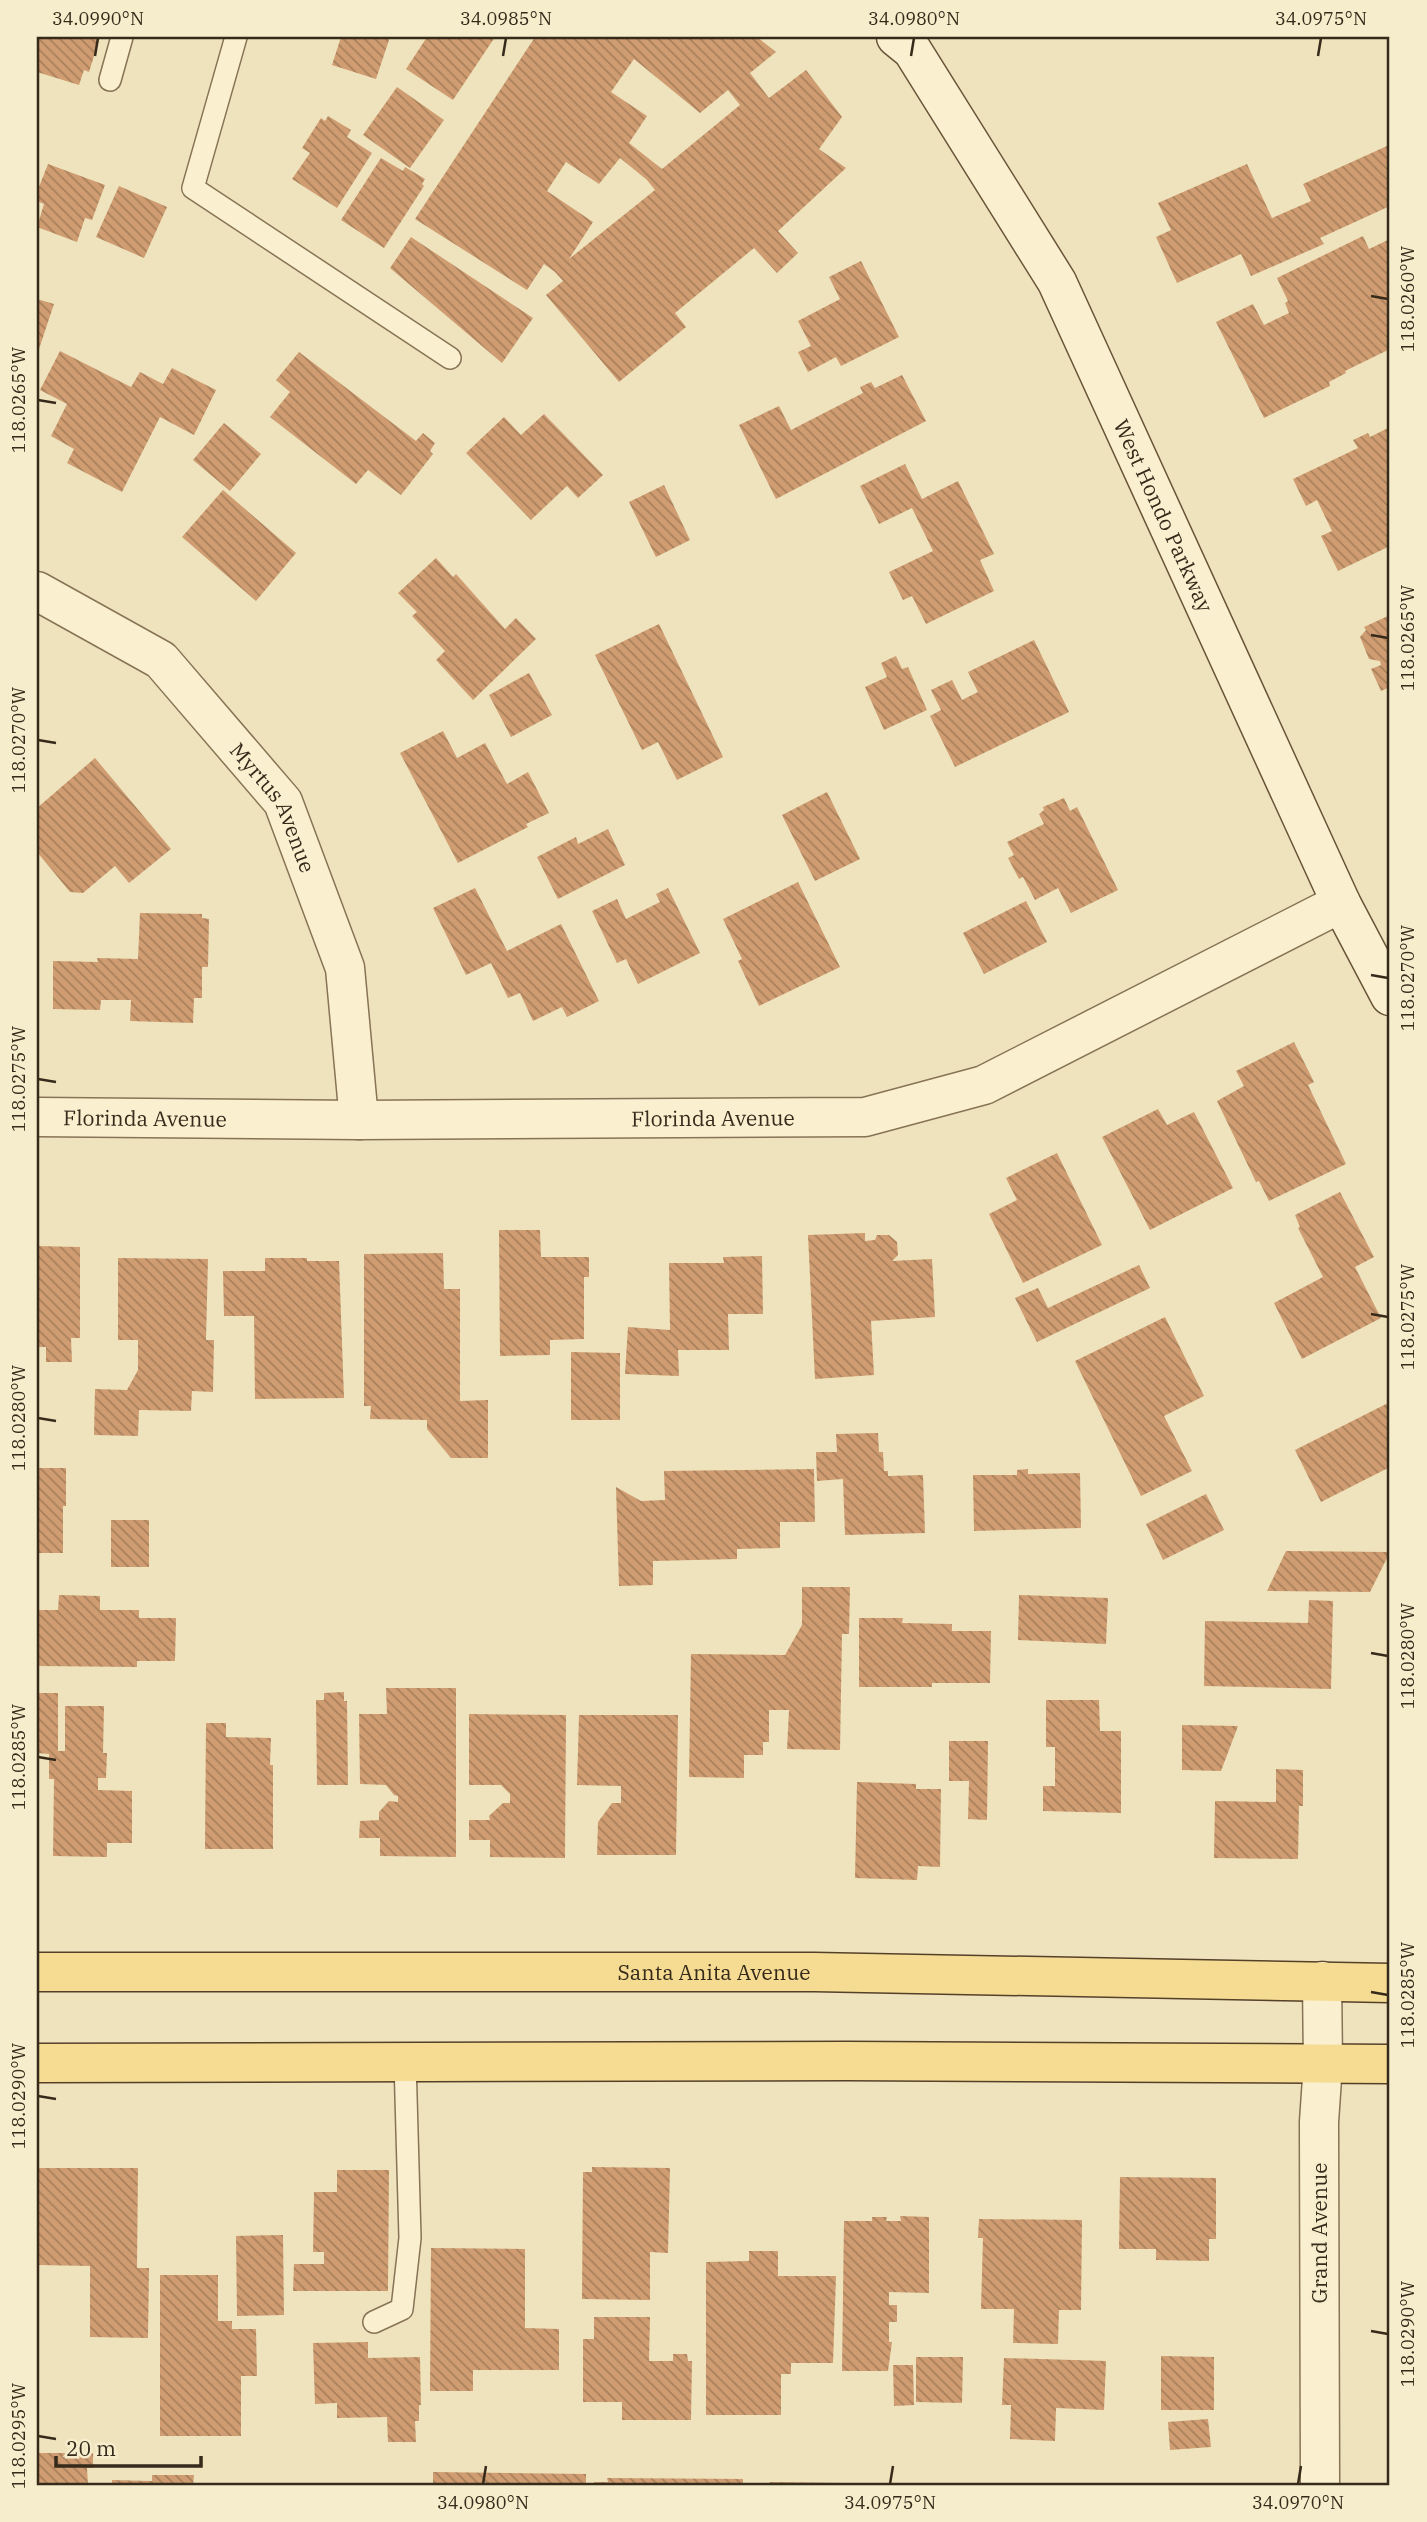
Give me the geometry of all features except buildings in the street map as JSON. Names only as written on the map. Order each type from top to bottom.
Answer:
[{"type":"main road","name":"Santa Anita Avenue","points":[[37,1972],[814,1972],[1390,1983]]},
{"type":"main road","points":[[37,2063],[848,2061],[1390,2064]]},
{"type":"street","name":"West Hondo Parkway","points":[[911,41],[1057,282],[1341,903],[1390,996]]},
{"type":"street","name":"Myrtus Avenue","points":[[37,591],[162,660],[283,802],[345,968],[359,1120]]},
{"type":"street","name":"Florinda Avenue","points":[[37,1116],[359,1120],[865,1117],[984,1085],[1341,903]]},
{"type":"street","name":"Grand Avenue","points":[[1320,2485],[1319,2122],[1323,2064],[1322,1981]]},
{"type":"lane","points":[[110,80],[122,37]]},
{"type":"lane","points":[[236,37],[192,188],[450,358]]},
{"type":"lane","points":[[374,2322],[402,2309],[410,2238],[405,2061]]}]
